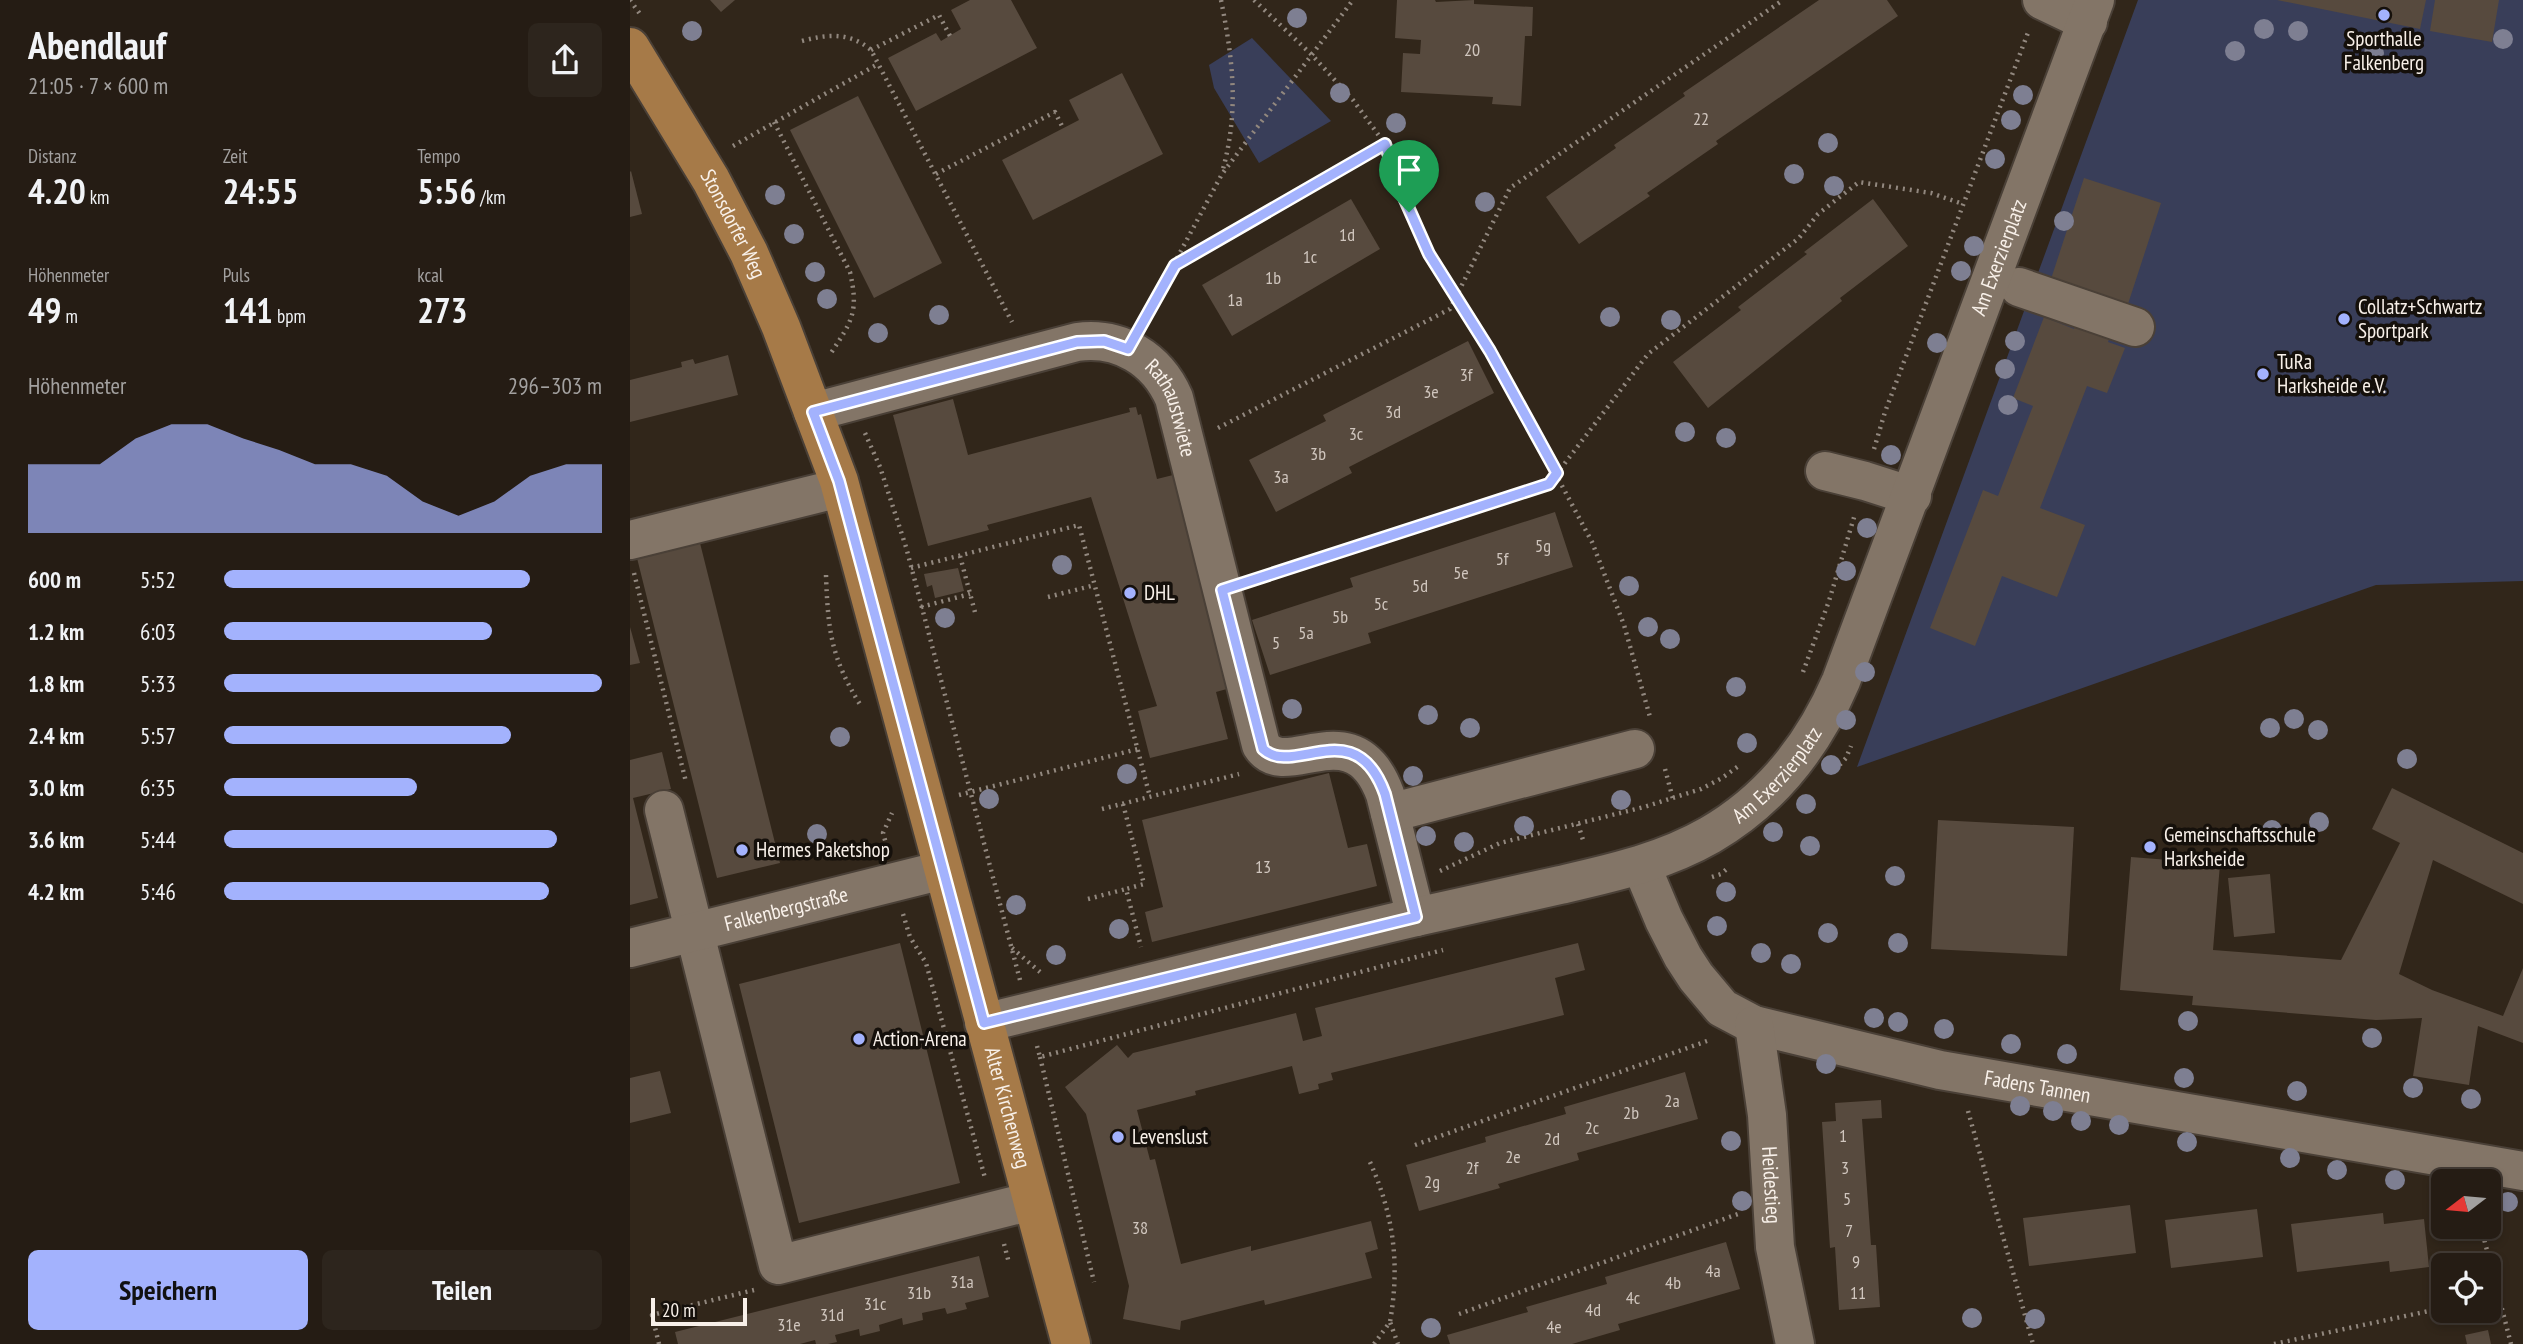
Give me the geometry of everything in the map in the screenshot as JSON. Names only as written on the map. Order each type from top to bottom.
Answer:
[{"type":"main road","name":"Stonsdorfer Weg","points":[[630,47],[680,124],[743,240],[781,327],[840,488]]},
{"type":"main road","name":"Alter Kirchenweg","points":[[840,488],[1071,1344]]},
{"type":"street","points":[[2042,0],[2092,11]]},
{"type":"street","name":"Am Exerzierplatz","points":[[984,1023],[1641,865],[1688,846],[1733,820],[1774,786],[1799,757],[1826,715],[1842,681],[2092,11]]},
{"type":"street","points":[[2019,287],[2135,327]]},
{"type":"street","name":"Rathaustwiete","points":[[813,412],[1086,341],[1104,341],[1143,357],[1161,376],[1174,398],[1261,745],[1260,763]]},
{"type":"street","points":[[1825,471],[1912,496]]},
{"type":"street","points":[[632,556],[840,488]]},
{"type":"street","points":[[1390,813],[1650,744]]},
{"type":"street","points":[[1260,763],[1328,749],[1353,755],[1369,766],[1385,794],[1416,917]]},
{"type":"street","points":[[676,800],[696,932],[778,1265],[1032,1201]]},
{"type":"street","name":"Fadens Tannen","points":[[1641,865],[1683,957],[1711,996],[1745,1021],[1956,1073],[2523,1171]]},
{"type":"street","name":"Falkenbergstraße","points":[[630,948],[943,870]]},
{"type":"street","name":"Heidestieg","points":[[1745,1021],[1767,1115],[1775,1247],[1796,1344]]},
{"type":"path","points":[[1221,0],[1233,78],[1234,110],[1231,141],[1222,174]]},
{"type":"path","points":[[1254,0],[1312,55],[1353,100],[1385,144],[1419,233],[1455,298],[1490,351],[1557,473],[1610,583],[1624,625],[1650,744],[1673,799]]},
{"type":"path","points":[[1128,349],[1222,174],[1353,0]]},
{"type":"path","points":[[1185,444],[1450,309],[1510,188],[1783,0]]},
{"type":"path","points":[[871,50],[939,15],[950,36]]},
{"type":"path","points":[[802,41],[824,35],[836,36],[859,39],[871,50],[1029,354]]},
{"type":"path","points":[[733,146],[878,64]]},
{"type":"path","points":[[936,174],[1055,112],[1063,128]]},
{"type":"path","points":[[774,122],[850,272],[855,295],[851,322],[831,353]]},
{"type":"path","points":[[1175,265],[1385,144]]},
{"type":"path","points":[[1222,590],[1549,484],[1648,354],[1799,238],[1818,214],[1859,182],[1931,193],[1963,204]]},
{"type":"path","points":[[911,568],[1079,524],[1150,797]]},
{"type":"path","points":[[960,555],[976,616]]},
{"type":"path","points":[[632,556],[676,800]]},
{"type":"path","points":[[825,564],[831,643],[844,678],[868,715]]},
{"type":"path","points":[[1048,597],[1095,585]]},
{"type":"path","points":[[921,607],[970,594]]},
{"type":"path","points":[[970,792],[1138,749]]},
{"type":"path","points":[[1102,809],[1260,763]]},
{"type":"path","points":[[1088,899],[1144,884],[1123,804]]},
{"type":"path","points":[[883,833],[893,810]]},
{"type":"path","points":[[1126,889],[1142,949]]},
{"type":"path","points":[[903,914],[910,937],[926,963],[1011,1267]]},
{"type":"path","points":[[1415,1145],[1713,1039],[1745,1021]]},
{"type":"path","points":[[1040,1057],[1095,1286]]},
{"type":"path","points":[[1956,1073],[2034,1344]]},
{"type":"path","points":[[1370,1162],[1380,1184],[1394,1240],[1396,1288],[1390,1322],[1374,1344]]},
{"type":"path","points":[[1459,1314],[1772,1202]]},
{"type":"path","points":[[2501,1304],[2511,1344]]},
{"type":"path","points":[[2274,1344],[2431,1311]]},
{"type":"path","points":[[652,1315],[659,1344]]},
{"type":"path","points":[[1390,1322],[1398,1344]]},
{"type":"shaded area","name":"TuRa Harksheide e.V.","points":[[2138,0],[2523,0],[2523,581],[2376,585],[1857,767]]},
{"type":"shaded area","points":[[1252,38],[1331,121],[1259,163],[1214,88],[1209,65]]},
{"type":"building","points":[[710,0],[735,0],[721,12]]},
{"type":"building","points":[[970,0],[1011,0],[1037,48],[916,111],[888,58],[936,33],[941,41],[961,29],[951,10]]},
{"type":"building","points":[[1397,0],[1474,0],[1474,4],[1533,7],[1532,36],[1525,36],[1521,106],[1492,104],[1493,97],[1401,92],[1403,53],[1420,54],[1421,40],[1395,38]]},
{"type":"building","points":[[1819,0],[1887,0],[1898,16],[1716,141],[1718,144],[1647,193],[1650,196],[1579,244],[1546,197],[1685,96],[1683,93]]},
{"type":"building","name":"Sporthalle Falkenberg","points":[[2277,0],[2426,0],[2420,29]]},
{"type":"building","points":[[2435,0],[2499,0],[2492,42],[2430,31]]},
{"type":"building","points":[[1122,73],[1163,154],[1033,220],[1002,160],[1079,120],[1069,100]]},
{"type":"building","points":[[858,96],[942,263],[874,298],[790,130]]},
{"type":"building","points":[[630,172],[642,214],[630,217]]},
{"type":"building","points":[[2084,178],[2161,203],[2128,304],[2122,302],[2108,342],[2125,348],[2107,393],[2087,386],[2040,508],[2085,525],[2057,597],[2002,576],[1975,646],[1930,628],[1983,490],[1998,496],[2033,406],[2013,398],[2044,317],[2074,329],[2089,291],[2051,279]]},
{"type":"building","points":[[1351,199],[1380,249],[1232,336],[1202,285]]},
{"type":"building","points":[[1873,199],[1908,246],[1840,298],[1842,301],[1708,408],[1673,362],[1741,310],[1738,307]]},
{"type":"building","points":[[1468,341],[1494,393],[1349,467],[1352,473],[1276,512],[1249,460],[1326,421],[1323,415]]},
{"type":"building","points":[[728,355],[738,395],[630,422],[630,380],[682,367],[681,362],[693,359],[695,364]]},
{"type":"building","points":[[953,399],[968,455],[1130,412],[1129,408],[1136,407],[1138,415],[1141,414],[1157,479],[1181,473],[1234,687],[1216,692],[1228,739],[1150,758],[1138,711],[1157,706],[1091,497],[987,525],[989,530],[928,546],[893,415]]},
{"type":"building","points":[[1555,512],[1573,567],[1368,633],[1371,643],[1270,675],[1252,620],[1353,587],[1350,578]]},
{"type":"building","points":[[699,539],[780,863],[717,878],[636,554]]},
{"type":"building","points":[[958,568],[964,591],[935,598],[932,585],[927,587],[924,574]]},
{"type":"building","points":[[630,627],[640,663],[630,665]]},
{"type":"building","points":[[662,752],[671,789],[633,798],[658,898],[630,905],[630,760]]},
{"type":"building","points":[[1329,773],[1348,848],[1367,844],[1377,886],[1152,942],[1145,912],[1163,907],[1142,820]]},
{"type":"building","points":[[2392,788],[2523,853],[2523,904],[2433,860],[2399,974],[2432,990],[2503,1016],[2523,968],[2523,1043],[2478,1026],[2469,1085],[2413,1076],[2422,1018],[2376,1020],[2192,1005],[2193,996],[2120,990],[2131,857],[2220,864],[2213,950],[2341,960],[2400,843],[2372,829]]},
{"type":"building","points":[[1938,820],[2074,827],[2067,956],[1931,949]]},
{"type":"building","points":[[2270,874],[2275,933],[2234,937],[2228,878]]},
{"type":"building","points":[[900,943],[960,1183],[799,1223],[739,984]]},
{"type":"building","name":"Levenslust","points":[[1578,943],[1585,970],[1555,978],[1564,1015],[1331,1073],[1333,1080],[1318,1084],[1319,1089],[1299,1094],[1292,1066],[1195,1091],[1196,1095],[1137,1110],[1150,1160],[1155,1159],[1181,1264],[1251,1246],[1251,1251],[1371,1221],[1378,1249],[1365,1253],[1372,1278],[1265,1305],[1264,1300],[1181,1321],[1180,1330],[1123,1319],[1129,1286],[1086,1114],[1065,1087],[1117,1045],[1128,1058],[1133,1053],[1296,1013],[1303,1041],[1322,1036],[1315,1008]]},
{"type":"building","points":[[660,1071],[671,1113],[630,1123],[630,1078]]},
{"type":"building","points":[[1685,1072],[1698,1119],[1577,1153],[1579,1160],[1498,1184],[1500,1188],[1419,1211],[1406,1165],[1486,1142],[1485,1137],[1566,1114],[1564,1107]]},
{"type":"building","points":[[1881,1100],[1882,1118],[1862,1119],[1871,1245],[1876,1245],[1880,1307],[1839,1310],[1835,1247],[1830,1248],[1822,1122],[1836,1121],[1835,1103]]},
{"type":"building","points":[[2130,1205],[2136,1253],[2029,1266],[2023,1218]]},
{"type":"building","points":[[2257,1209],[2263,1257],[2171,1268],[2165,1220]]},
{"type":"building","points":[[2383,1213],[2384,1224],[2424,1219],[2429,1267],[2390,1272],[2389,1261],[2297,1272],[2291,1224]]},
{"type":"building","points":[[1726,1242],[1740,1289],[1618,1324],[1620,1330],[1572,1344],[1450,1344],[1447,1335],[1528,1312],[1526,1307],[1607,1284],[1605,1277]]},
{"type":"building","points":[[979,1256],[989,1297],[965,1303],[967,1309],[947,1314],[945,1308],[922,1313],[923,1320],[903,1325],[902,1318],[879,1325],[880,1331],[860,1336],[859,1329],[835,1335],[837,1342],[828,1344],[816,1344],[815,1340],[800,1344],[678,1344],[675,1332]]},
{"type":"building","points":[[2488,1330],[2491,1344],[2467,1344],[2465,1335]]},
{"type":"place","name":"Sporthalle Falkenberg","points":[[2384,15]]},
{"type":"place","name":"Collatz+Schwartz Sportpark","points":[[2344,319]]},
{"type":"place","name":"TuRa Harksheide e.V.","points":[[2263,374]]},
{"type":"place","name":"DHL","points":[[1130,593]]},
{"type":"place","name":"Gemeinschaftsschule Harksheide","points":[[2150,847]]},
{"type":"place","name":"Hermes Paketshop","points":[[742,850]]},
{"type":"place","name":"Action-Arena","points":[[859,1039]]},
{"type":"place","name":"Levenslust","points":[[1118,1137]]},
{"type":"route","points":[[1385,144],[1409,212],[1441,275],[1490,351],[1557,473],[1549,484],[1222,590],[1263,749],[1274,757],[1283,758],[1328,749],[1347,752],[1369,766],[1381,781],[1416,917],[984,1023],[839,481],[813,412],[1077,342],[1104,341],[1128,349],[1175,265],[1385,144]]}]
